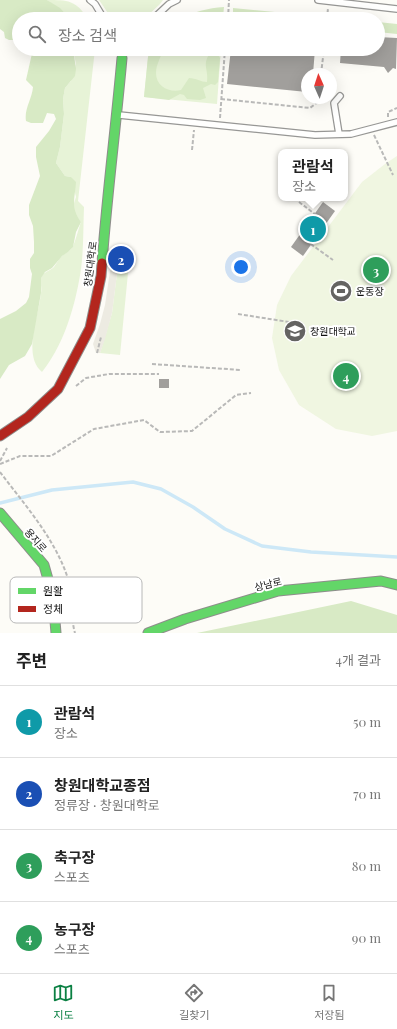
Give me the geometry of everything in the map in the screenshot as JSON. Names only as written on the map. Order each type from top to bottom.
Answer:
[{"type":"street","name":"창원대학로","points":[[0,436],[28,417],[58,389],[90,328],[101,276],[106,209],[117,115],[122,56]]},
{"type":"street","name":"용지로","points":[[2,516],[44,565],[47,577]]},
{"type":"street","name":"상남로","points":[[148,633],[185,619],[278,591],[381,581],[397,585]]},
{"type":"street","name":"용지로","points":[[55,623],[56,633]]},
{"type":"lane","points":[[90,0],[99,12]]},
{"type":"lane","points":[[160,12],[169,4],[177,0]]},
{"type":"lane","points":[[318,0],[397,9]]},
{"type":"lane","points":[[337,100],[340,96]]},
{"type":"lane","points":[[334,104],[339,134]]},
{"type":"lane","points":[[117,115],[315,135],[351,134],[397,122]]},
{"type":"path","points":[[228,12],[229,0]]},
{"type":"path","points":[[219,125],[224,56]]},
{"type":"path","points":[[322,68],[323,56]]},
{"type":"path","points":[[221,99],[310,108],[315,104]]},
{"type":"path","points":[[192,150],[194,123]]},
{"type":"path","points":[[370,129],[393,175]]},
{"type":"path","points":[[299,202],[320,218],[305,240],[333,260]]},
{"type":"path","points":[[238,314],[289,322]]},
{"type":"path","points":[[152,364],[241,370]]},
{"type":"path","points":[[77,385],[86,378],[109,374],[159,374]]},
{"type":"path","points":[[0,464],[20,456],[51,456],[94,428],[144,420],[160,432],[192,431],[236,395],[251,393]]},
{"type":"path","points":[[0,472],[24,504]]},
{"type":"green space","points":[[0,0],[47,0],[64,12],[12,12],[12,40],[5,38],[4,32],[0,29]]},
{"type":"green space","points":[[47,0],[71,2],[83,12],[63,12]]},
{"type":"green space","points":[[99,0],[163,0],[151,12],[107,12]]},
{"type":"green space","points":[[224,7],[224,12],[197,12],[201,11]]},
{"type":"green space","points":[[233,8],[275,12],[233,12]]},
{"type":"green space","points":[[385,23],[397,24],[397,34],[385,33]]},
{"type":"green space","points":[[31,56],[74,56],[76,69],[75,76],[65,88],[63,99],[64,114],[60,147],[56,163],[65,176],[71,177],[76,182],[74,207],[75,212],[81,222],[76,232],[73,247],[62,256],[52,268],[45,272],[41,278],[41,293],[32,344],[25,356],[9,365],[0,379],[0,319],[16,311],[26,303],[29,297],[32,274],[30,259],[34,253],[34,242],[33,226],[29,215],[29,205],[40,176],[36,157],[36,147],[49,131],[56,119],[54,114],[47,113],[43,123],[31,123],[26,121],[26,112],[33,87],[26,80]]},
{"type":"green space","points":[[74,56],[94,56],[78,201],[84,207],[82,263],[77,293],[66,329],[55,352],[42,372],[36,365],[32,346],[40,302],[41,278],[45,273],[53,268],[61,257],[70,251],[81,222],[76,216],[73,206],[76,197],[71,177],[65,176],[56,163],[60,147],[64,114],[63,99],[65,88],[71,81],[76,64]]},
{"type":"green space","points":[[161,56],[156,70],[158,82],[168,90],[177,91],[181,90],[189,78],[207,82],[206,60],[208,56],[219,56],[220,58],[218,82],[215,85],[211,84],[203,88],[206,98],[200,100],[187,99],[184,95],[180,94],[169,100],[144,97],[148,57]]},
{"type":"green space","points":[[220,56],[217,104],[144,97],[148,57]]},
{"type":"green space","name":"운동장","points":[[397,156],[397,431],[372,436],[336,429],[299,405],[279,370],[272,338],[277,305],[291,276],[362,182]]},
{"type":"green space","points":[[117,273],[128,273],[120,355],[100,353],[112,313]]},
{"type":"green space","points":[[351,601],[397,615],[397,633],[197,633]]},
{"type":"shaded area","points":[[114,266],[125,266],[128,273],[119,272],[117,274],[112,313],[100,353],[96,353],[93,344],[105,305],[110,271]]},
{"type":"building","points":[[385,37],[397,38],[396,69],[393,68],[388,73],[384,67],[340,63],[340,56],[385,56]]},
{"type":"building","points":[[230,56],[314,56],[313,68],[301,68],[301,91],[227,84]]},
{"type":"building","points":[[323,202],[335,211],[303,256],[291,247]]},
{"type":"building","points":[[159,379],[169,379],[169,388],[159,388]]},
{"type":"waterway","points":[[0,503],[52,490],[133,482],[161,489],[193,507],[225,529],[262,546],[311,552],[397,557]]},
{"type":"traffic: fast","points":[[102,263],[122,58]]},
{"type":"traffic: fast","points":[[0,513],[44,565],[47,577]]},
{"type":"traffic: fast","points":[[148,633],[185,619],[278,591],[381,581],[397,585]]},
{"type":"traffic: fast","points":[[55,623],[56,633]]},
{"type":"traffic: jam","points":[[0,436],[28,417],[58,389],[90,328],[101,276],[102,263]]},
{"type":"place","name":"관람석","points":[[313,229]]},
{"type":"place","name":"창원대학교종점","points":[[121,259]]},
{"type":"place","name":"축구장","points":[[376,270]]},
{"type":"place","name":"운동장","points":[[341,291]]},
{"type":"place","name":"창원대학교","points":[[295,331]]},
{"type":"place","name":"농구장","points":[[346,376]]}]
